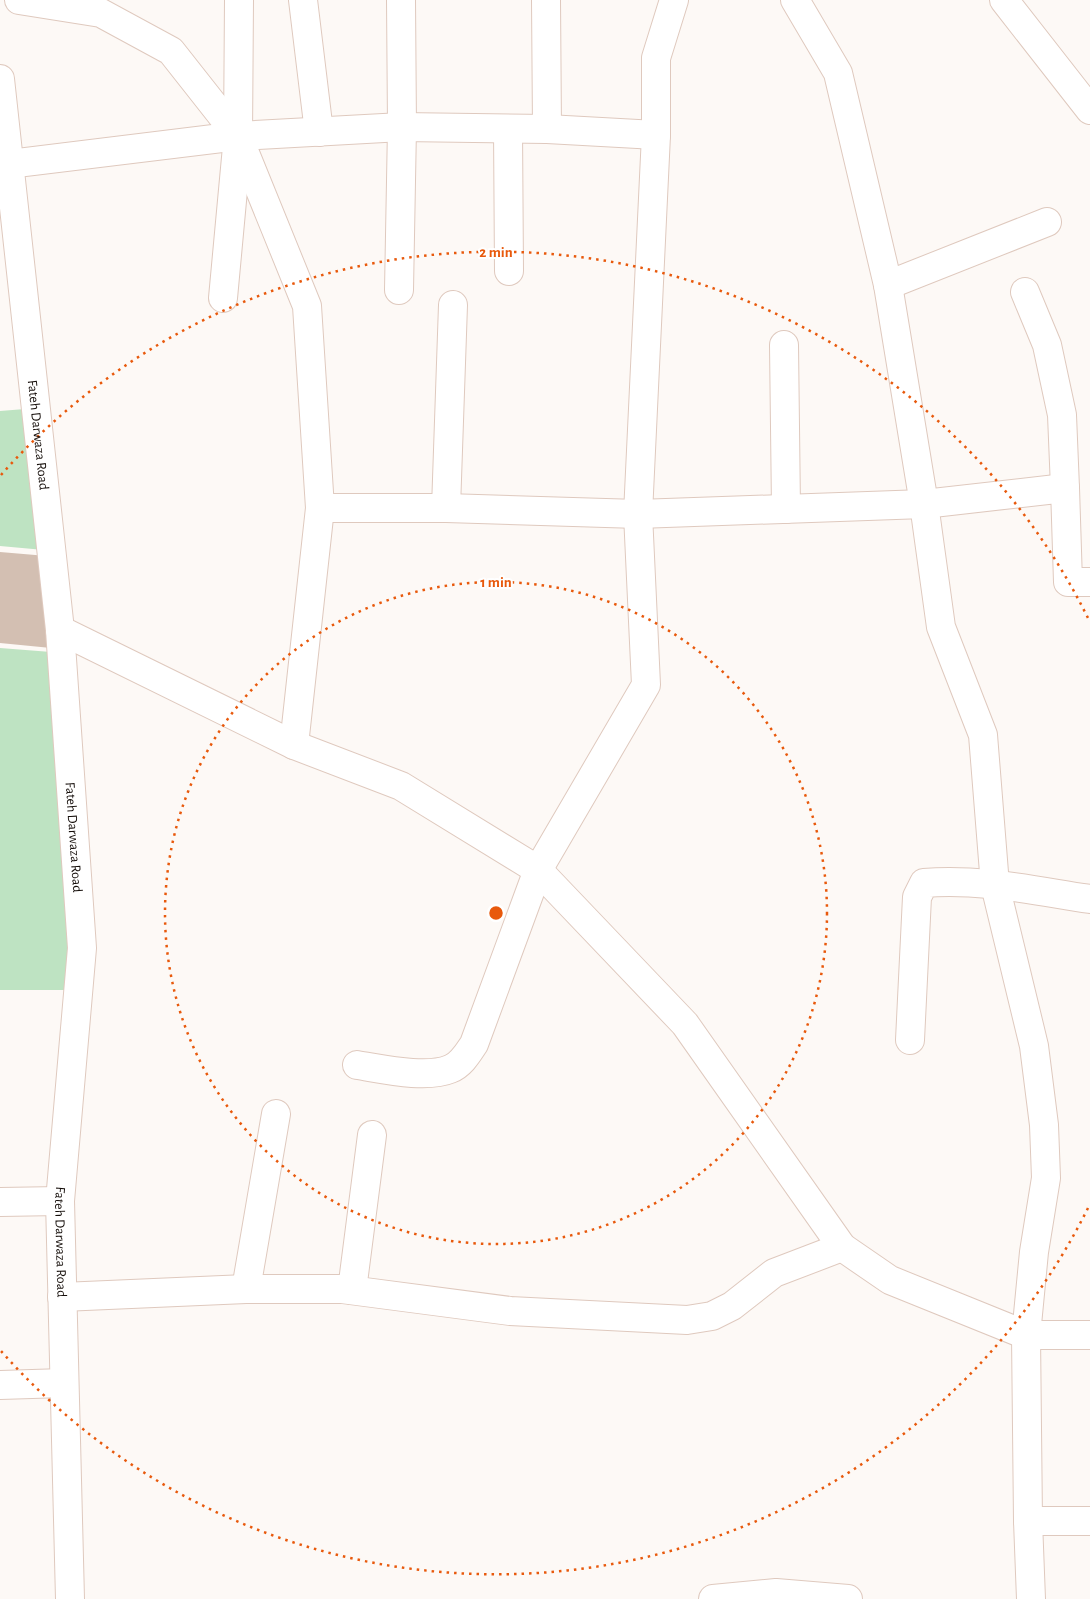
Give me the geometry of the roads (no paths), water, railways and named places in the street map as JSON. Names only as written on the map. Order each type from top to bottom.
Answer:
[{"type":"street","points":[[20,0],[101,13],[171,51],[238,136],[307,306],[320,508],[294,745]]},
{"type":"street","points":[[223,298],[238,136],[239,0]]},
{"type":"street","points":[[303,0],[320,132]]},
{"type":"street","points":[[399,290],[402,127],[401,0]]},
{"type":"street","points":[[546,0],[548,129]]},
{"type":"street","points":[[357,1065],[423,1074],[451,1069],[465,1057],[474,1044],[538,870],[646,685],[638,514],[656,135],[656,58],[674,0]]},
{"type":"street","points":[[795,0],[838,73],[888,285],[924,504],[941,627],[983,735],[995,885],[1034,1046],[1044,1125],[1046,1178],[1034,1252],[1026,1335],[1028,1521],[1031,1599]]},
{"type":"street","points":[[1004,0],[1088,99]]},
{"type":"street","name":"Fateh Darwaza Road","points":[[0,80],[4,164],[60,630],[82,948],[60,1201],[70,1599]]},
{"type":"street","points":[[4,164],[238,136],[402,127],[548,129],[656,135]]},
{"type":"street","points":[[508,129],[509,272]]},
{"type":"street","points":[[888,285],[1047,222]]},
{"type":"street","points":[[1025,292],[1048,345],[1062,415],[1068,582],[1090,582]]},
{"type":"street","points":[[446,508],[454,305]]},
{"type":"street","points":[[784,345],[786,509]]},
{"type":"street","points":[[320,508],[446,508],[638,514],[924,504],[1065,488]]},
{"type":"street","points":[[60,630],[294,745],[401,786],[538,870],[685,1024],[842,1247],[890,1280],[1026,1335],[1090,1335]]},
{"type":"street","points":[[910,1040],[916,897],[924,883],[942,881],[995,885],[1090,899]]},
{"type":"street","points":[[246,1289],[276,1114]]},
{"type":"street","points":[[352,1290],[372,1135]]},
{"type":"street","points":[[0,1202],[60,1201]]},
{"type":"street","points":[[62,1297],[246,1289],[342,1289],[510,1311],[687,1320],[712,1316],[732,1306],[774,1273],[842,1247]]},
{"type":"street","points":[[0,1385],[64,1383]]},
{"type":"street","points":[[1028,1521],[1090,1521]]},
{"type":"street","points":[[713,1599],[776,1593],[848,1599]]}]
